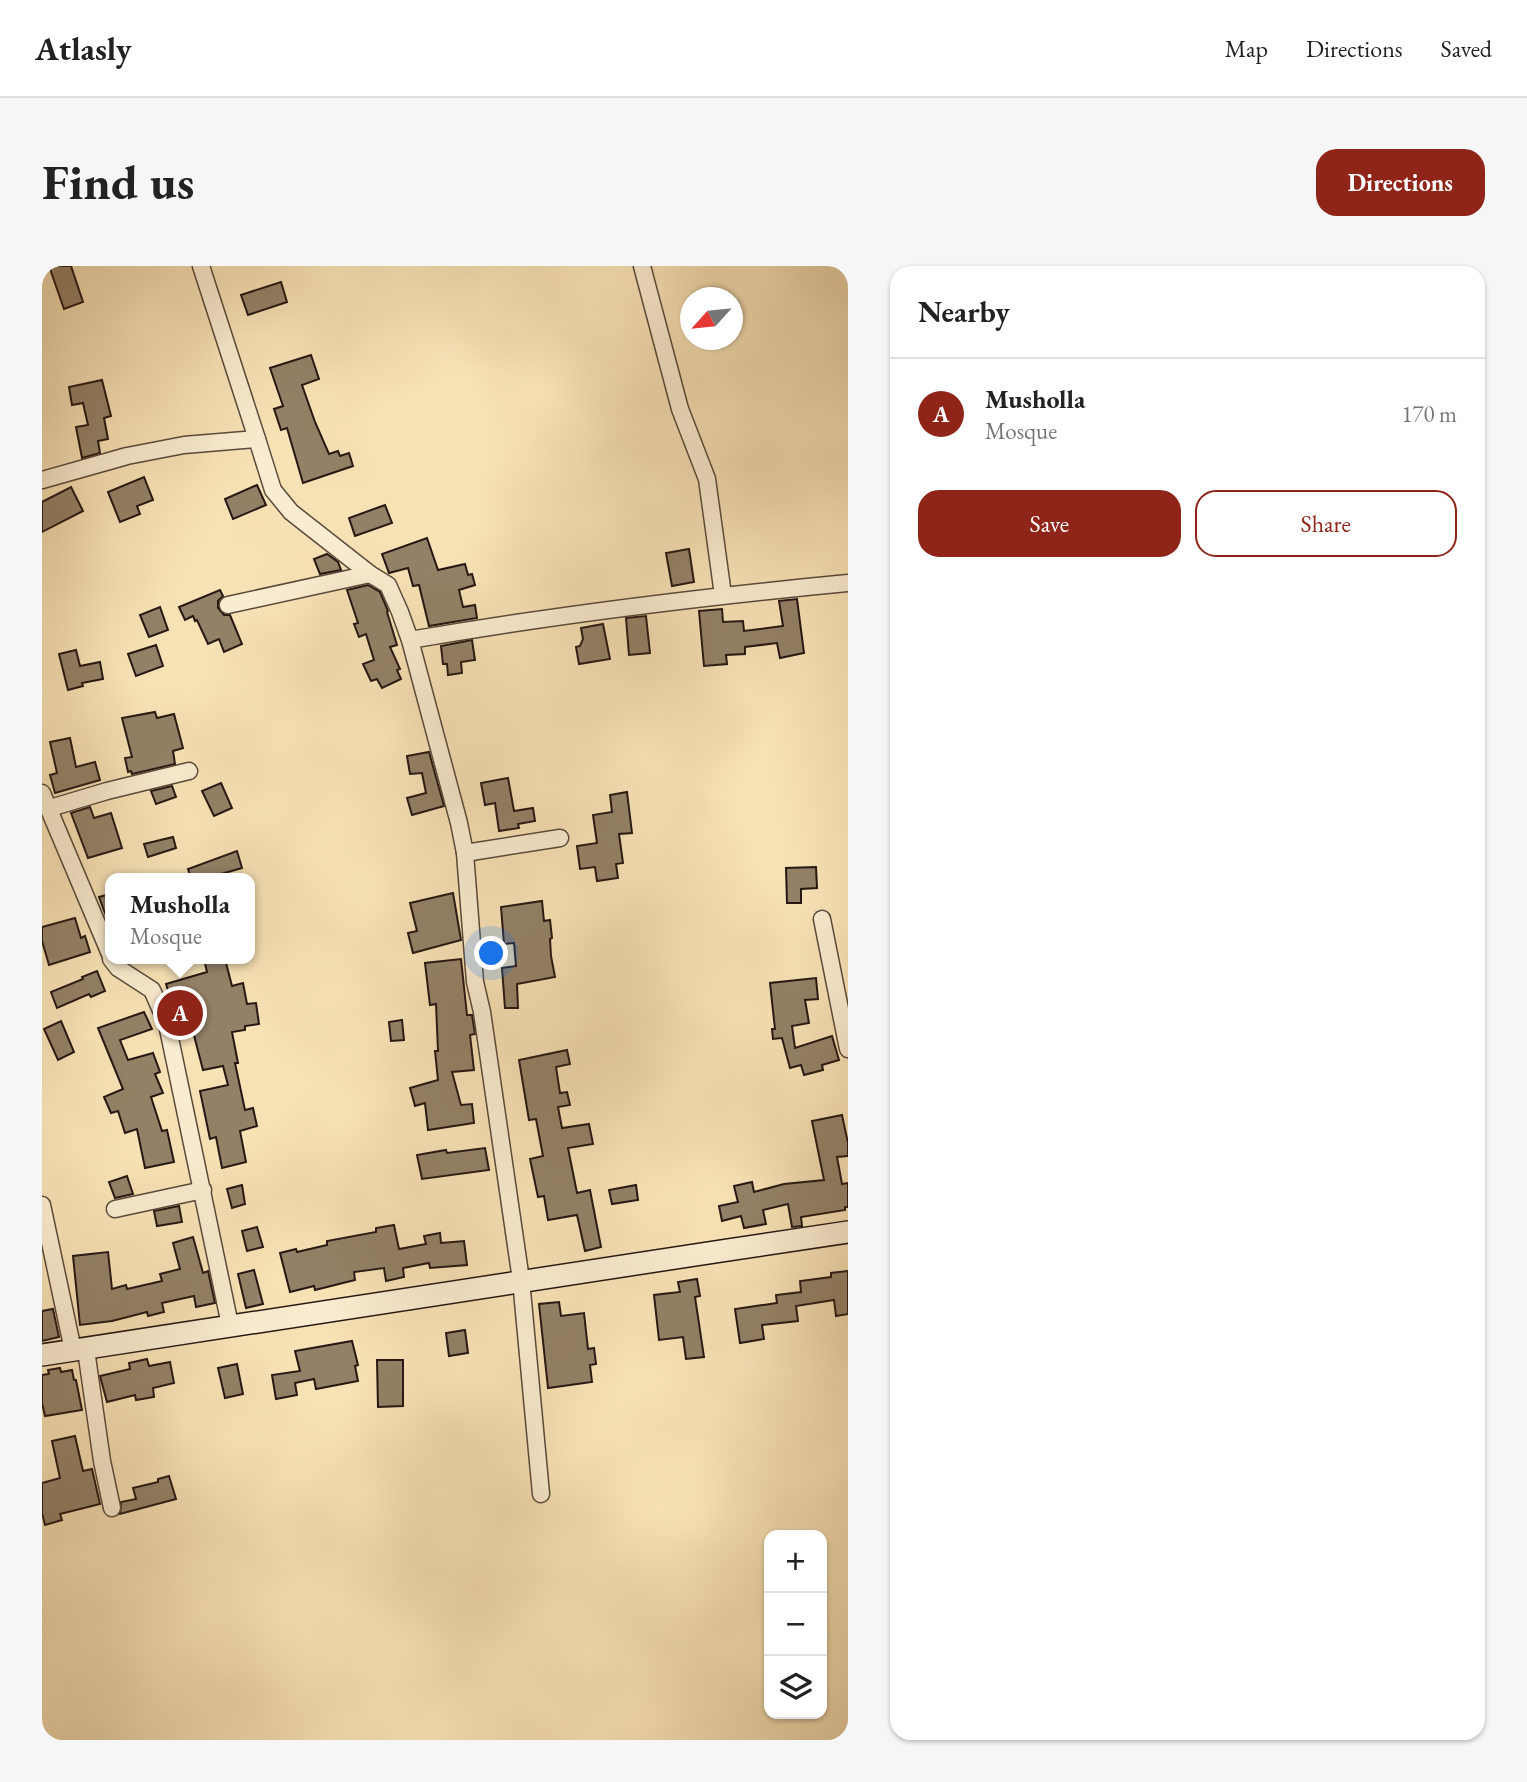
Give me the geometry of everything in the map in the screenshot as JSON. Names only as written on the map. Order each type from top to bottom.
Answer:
[{"type":"street","points":[[201,266],[273,490],[291,512],[388,585],[410,640],[465,853],[475,982],[482,1012],[520,1280],[541,1494]]},
{"type":"street","points":[[642,266],[680,409],[707,479],[723,595]]},
{"type":"street","points":[[42,480],[127,456],[184,445],[257,439]]},
{"type":"street","points":[[228,605],[370,574]]},
{"type":"street","points":[[410,640],[534,619],[723,595],[848,583]]},
{"type":"street","points":[[51,808],[189,771]]},
{"type":"street","points":[[42,793],[51,808],[105,942]]},
{"type":"street","points":[[465,853],[561,838]]},
{"type":"street","points":[[822,919],[848,1049]]},
{"type":"street","points":[[115,964],[152,990],[167,1024],[230,1325]]},
{"type":"street","points":[[115,1209],[203,1190]]},
{"type":"street","points":[[42,1205],[79,1350],[113,1508]]},
{"type":"street","points":[[42,1355],[848,1232]]},
{"type":"building","points":[[49,266],[71,266],[83,302],[64,309]]},
{"type":"building","points":[[281,282],[287,302],[248,315],[241,295]]},
{"type":"building","points":[[311,355],[319,379],[302,385],[315,422],[329,454],[338,451],[340,456],[349,453],[353,466],[303,483],[287,428],[281,430],[274,409],[283,406],[270,368]]},
{"type":"building","points":[[102,380],[111,416],[104,418],[108,439],[98,441],[100,453],[82,458],[76,427],[88,425],[83,403],[72,405],[69,387]]},
{"type":"building","points":[[144,477],[153,500],[137,506],[140,514],[120,522],[108,492]]},
{"type":"building","points":[[257,485],[266,505],[233,519],[225,499]]},
{"type":"building","points":[[71,487],[83,511],[42,532],[42,502]]},
{"type":"building","points":[[385,505],[392,523],[355,536],[349,518]]},
{"type":"building","points":[[427,538],[438,570],[465,564],[468,575],[472,574],[475,585],[459,590],[463,607],[475,605],[477,618],[429,626],[419,585],[413,586],[408,568],[389,573],[382,554]]},
{"type":"building","points":[[689,549],[694,582],[672,586],[666,553]]},
{"type":"building","points":[[327,554],[338,562],[341,570],[320,574],[314,559]]},
{"type":"building","points":[[368,585],[380,592],[397,645],[390,647],[400,669],[397,670],[401,679],[382,688],[377,679],[371,681],[363,664],[374,660],[366,634],[359,637],[354,624],[358,623],[347,590]]},
{"type":"building","points":[[220,590],[223,596],[218,601],[218,608],[224,615],[230,615],[242,644],[224,652],[219,639],[208,644],[197,620],[195,621],[193,616],[185,620],[179,607]]},
{"type":"building","points":[[797,599],[804,653],[780,658],[777,643],[745,647],[745,654],[726,655],[727,664],[704,666],[699,611],[722,609],[723,622],[743,621],[744,631],[783,626],[779,601]]},
{"type":"building","points":[[160,607],[168,630],[149,637],[140,615]]},
{"type":"building","points":[[646,616],[650,653],[629,655],[626,618]]},
{"type":"building","points":[[603,624],[610,659],[579,664],[576,647],[580,646],[583,639],[581,628]]},
{"type":"building","points":[[472,640],[475,660],[461,662],[462,673],[448,675],[447,664],[443,664],[441,646]]},
{"type":"building","points":[[156,645],[163,666],[136,676],[128,654]]},
{"type":"building","points":[[76,650],[80,666],[100,662],[103,679],[82,683],[83,686],[68,690],[59,654]]},
{"type":"building","points":[[155,712],[157,718],[174,714],[183,748],[173,751],[175,764],[132,774],[131,771],[128,772],[125,758],[132,757],[122,718]]},
{"type":"building","points":[[70,738],[76,767],[95,762],[100,780],[55,793],[50,775],[57,773],[50,742]]},
{"type":"building","points":[[429,752],[444,806],[412,815],[407,798],[426,793],[422,773],[410,774],[407,756]]},
{"type":"building","points":[[508,778],[514,811],[533,808],[535,821],[518,824],[519,828],[499,831],[495,803],[485,805],[481,783]]},
{"type":"building","points":[[221,783],[232,808],[214,816],[202,791]]},
{"type":"building","points":[[172,786],[176,797],[156,804],[151,791]]},
{"type":"building","points":[[627,792],[632,833],[619,834],[623,863],[616,864],[618,878],[597,881],[595,867],[580,869],[577,846],[597,843],[593,815],[612,812],[610,795]]},
{"type":"building","points":[[90,807],[94,818],[111,813],[122,848],[88,858],[71,813]]},
{"type":"building","points":[[173,837],[176,848],[148,857],[144,844]]},
{"type":"building","points":[[237,851],[242,868],[224,873],[189,873],[188,869]]},
{"type":"building","points":[[816,867],[817,888],[801,889],[801,903],[787,903],[786,868]]},
{"type":"building","points":[[453,893],[461,940],[413,953],[408,933],[417,931],[410,903]]},
{"type":"building","points":[[105,895],[105,913],[99,897]]},
{"type":"building","points":[[542,901],[544,921],[550,920],[551,956],[555,977],[517,984],[518,1008],[505,1008],[502,968],[516,966],[514,943],[504,944],[501,907]]},
{"type":"building","points":[[75,918],[81,938],[85,936],[90,952],[49,965],[42,941],[42,927]]},
{"type":"building","points":[[461,959],[467,1015],[472,1015],[475,1034],[470,1035],[474,1070],[452,1072],[461,1105],[472,1104],[474,1123],[428,1130],[425,1103],[415,1106],[410,1088],[438,1080],[435,1051],[438,1051],[436,1004],[430,1005],[425,963]]},
{"type":"building","points":[[205,964],[226,964],[232,986],[243,983],[247,1004],[256,1003],[259,1024],[232,1032],[238,1063],[235,1063],[245,1110],[253,1108],[257,1126],[240,1131],[246,1162],[222,1168],[216,1137],[210,1139],[200,1091],[228,1085],[223,1066],[203,1070],[189,1016],[177,1020],[166,984],[207,972]]},
{"type":"building","points":[[97,971],[105,991],[91,997],[89,994],[57,1008],[51,992]]},
{"type":"building","points":[[816,978],[818,999],[805,1000],[809,1023],[792,1026],[795,1048],[832,1036],[839,1060],[822,1065],[823,1070],[804,1075],[801,1065],[790,1068],[782,1038],[773,1039],[772,1029],[775,1029],[770,983]]},
{"type":"building","points":[[144,1012],[152,1029],[120,1040],[128,1060],[153,1053],[160,1072],[155,1074],[163,1093],[151,1097],[162,1131],[167,1130],[174,1162],[145,1168],[137,1129],[125,1133],[118,1111],[111,1113],[104,1097],[123,1089],[98,1028]]},
{"type":"building","points":[[402,1020],[404,1040],[391,1041],[389,1022]]},
{"type":"building","points":[[61,1021],[74,1052],[58,1060],[44,1029]]},
{"type":"building","points":[[567,1050],[570,1064],[556,1067],[560,1093],[567,1092],[570,1105],[558,1107],[562,1128],[589,1124],[593,1144],[568,1148],[577,1193],[590,1190],[601,1247],[585,1251],[577,1215],[548,1220],[544,1196],[538,1197],[530,1159],[543,1156],[536,1119],[529,1120],[519,1060]]},
{"type":"building","points":[[842,1115],[848,1156],[837,1157],[842,1184],[848,1183],[848,1207],[845,1207],[845,1210],[801,1217],[802,1226],[792,1227],[788,1204],[763,1210],[766,1224],[744,1228],[741,1216],[722,1221],[719,1206],[738,1202],[734,1186],[752,1182],[754,1192],[784,1184],[824,1180],[812,1121]]},
{"type":"building","points":[[485,1148],[489,1170],[422,1179],[417,1155]]},
{"type":"building","points":[[127,1176],[133,1194],[115,1198],[109,1182]]},
{"type":"building","points":[[242,1185],[245,1204],[232,1208],[227,1189]]},
{"type":"building","points":[[636,1185],[638,1200],[612,1204],[609,1190]]},
{"type":"building","points":[[179,1206],[182,1222],[157,1226],[154,1211]]},
{"type":"building","points":[[394,1225],[399,1249],[426,1244],[424,1236],[440,1233],[441,1243],[464,1241],[467,1265],[430,1268],[429,1263],[403,1268],[404,1277],[386,1281],[384,1268],[354,1272],[355,1280],[315,1290],[314,1286],[290,1292],[280,1253],[327,1245],[327,1241],[376,1232],[376,1228]]},
{"type":"building","points":[[257,1227],[263,1247],[247,1251],[242,1231]]},
{"type":"building","points":[[193,1237],[203,1273],[208,1271],[215,1303],[196,1307],[194,1296],[162,1303],[164,1312],[148,1316],[147,1312],[112,1321],[80,1325],[73,1256],[108,1252],[112,1289],[126,1285],[127,1289],[162,1281],[160,1274],[180,1269],[173,1243]]},
{"type":"building","points":[[254,1270],[263,1304],[246,1308],[238,1274]]},
{"type":"building","points":[[848,1271],[848,1314],[836,1316],[834,1300],[796,1306],[798,1321],[762,1325],[764,1339],[740,1343],[735,1309],[777,1303],[776,1295],[801,1292],[800,1281],[831,1277],[831,1273]]},
{"type":"building","points":[[697,1279],[700,1296],[695,1297],[704,1357],[686,1359],[683,1337],[659,1340],[654,1295],[680,1292],[678,1282]]},
{"type":"building","points":[[559,1302],[561,1316],[584,1313],[588,1349],[594,1348],[596,1364],[590,1365],[592,1382],[548,1388],[539,1304]]},
{"type":"building","points":[[53,1309],[59,1337],[42,1341],[42,1311]]},
{"type":"building","points":[[465,1330],[468,1353],[449,1356],[446,1333]]},
{"type":"building","points":[[352,1341],[358,1365],[355,1366],[358,1381],[316,1389],[314,1379],[295,1383],[297,1395],[276,1399],[272,1375],[300,1371],[295,1351]]},
{"type":"building","points":[[147,1359],[149,1366],[170,1362],[174,1383],[153,1388],[154,1397],[136,1400],[135,1395],[107,1402],[100,1376],[130,1369],[129,1363]]},
{"type":"building","points":[[377,1360],[403,1360],[403,1406],[378,1407]]},
{"type":"building","points":[[237,1364],[243,1394],[225,1398],[218,1368]]},
{"type":"building","points":[[60,1368],[61,1372],[72,1370],[82,1410],[45,1416],[42,1375],[49,1374],[48,1370]]},
{"type":"building","points":[[75,1436],[83,1471],[92,1469],[100,1504],[60,1514],[62,1520],[45,1525],[42,1513],[42,1483],[60,1478],[52,1441]]},
{"type":"building","points":[[169,1476],[176,1499],[120,1514],[121,1502],[136,1499],[133,1488],[158,1482],[158,1479]]},
{"type":"place","name":"Musholla","points":[[180,1013]]}]
